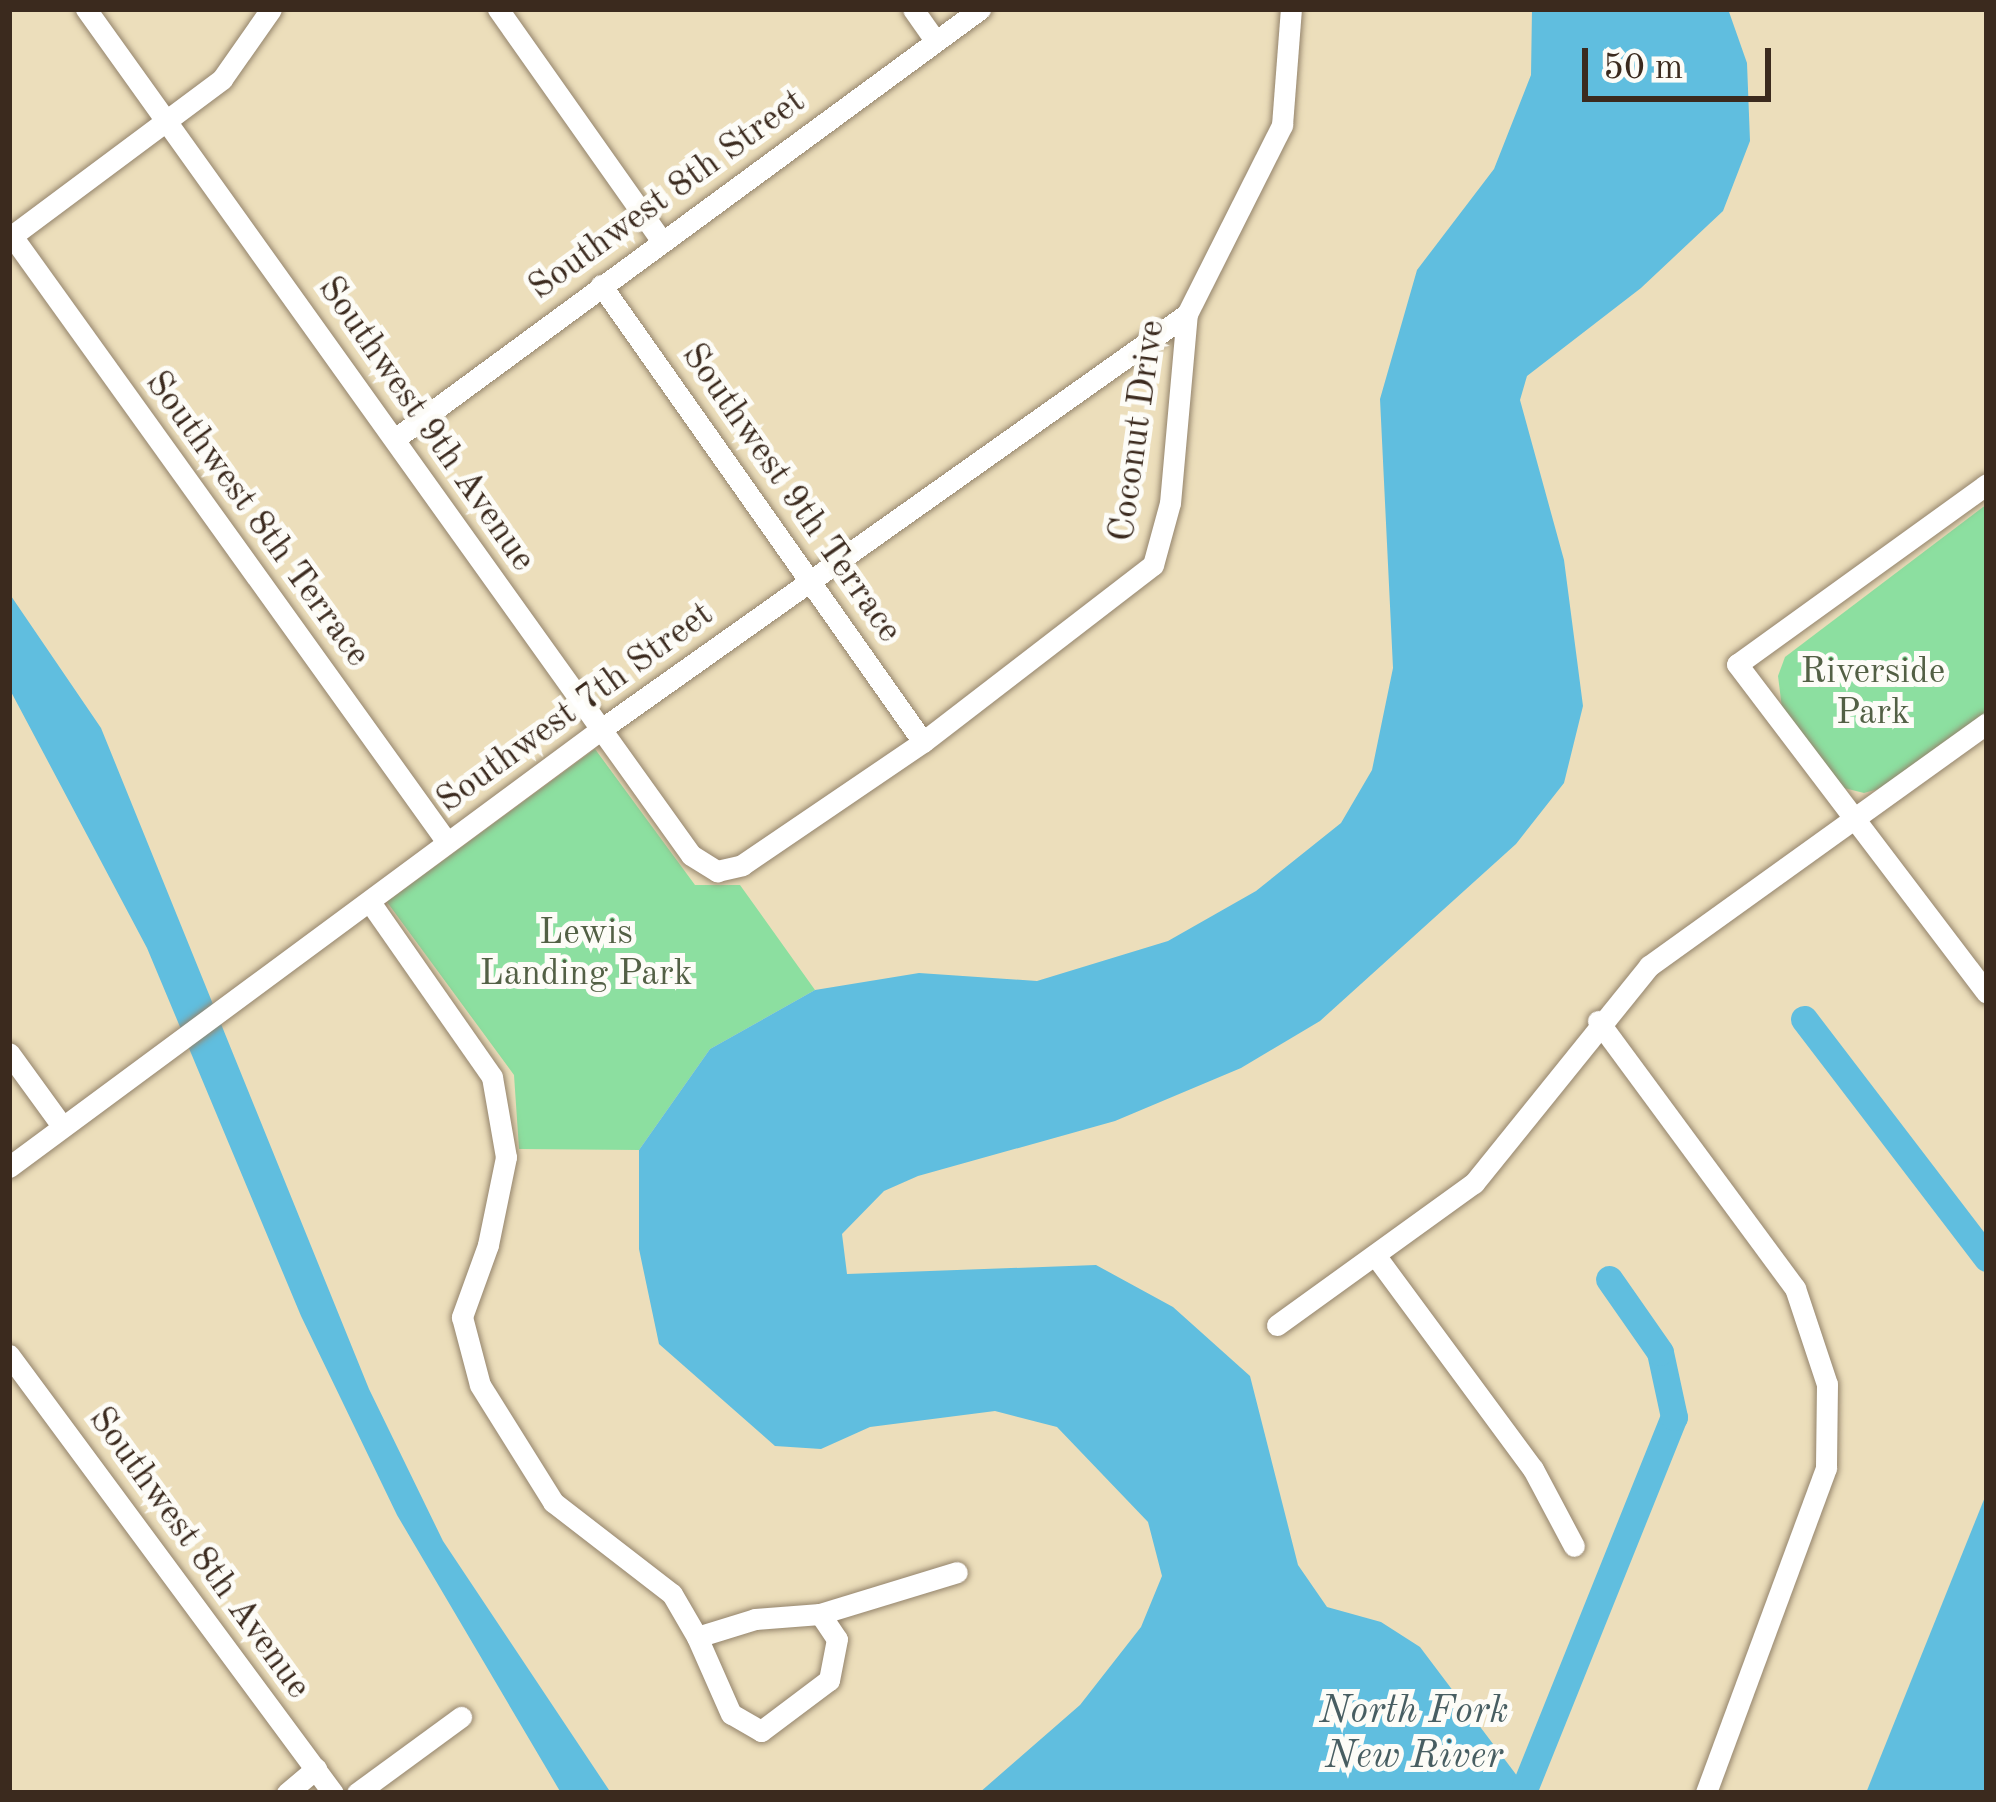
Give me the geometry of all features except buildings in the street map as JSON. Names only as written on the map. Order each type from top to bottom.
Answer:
[{"type":"street","name":"Southwest 9th Avenue","points":[[86,9],[691,855],[717,872]]},
{"type":"street","points":[[10,237],[222,79],[272,9]]},
{"type":"street","points":[[498,9],[661,240]]},
{"type":"street","points":[[913,9],[935,41]]},
{"type":"street","name":"Southwest 8th Street","points":[[397,438],[980,9]]},
{"type":"street","name":"Coconut Drive","points":[[717,872],[742,865],[923,742],[1154,566],[1170,503],[1187,314],[1282,125],[1291,9]]},
{"type":"street","name":"Southwest 8th Terrace","points":[[10,237],[447,842]]},
{"type":"street","name":"Southwest 9th Terrace","points":[[601,285],[814,580],[923,742]]},
{"type":"street","name":"Southwest 7th Street","points":[[9,1167],[600,730],[1187,314]]},
{"type":"street","points":[[1987,484],[1737,664],[1987,994]]},
{"type":"street","points":[[1276,1325],[1486,1170],[1598,1021],[1667,951],[1987,723]]},
{"type":"street","points":[[370,902],[492,1078],[506,1156],[488,1245],[461,1317],[480,1385],[554,1502],[672,1594],[731,1714],[761,1731],[829,1680],[837,1639],[820,1614]]},
{"type":"street","points":[[1598,1021],[1795,1288],[1827,1384],[1826,1468],[1706,1793]]},
{"type":"street","points":[[9,1054],[62,1126]]},
{"type":"street","points":[[1375,1255],[1533,1469],[1574,1546]]},
{"type":"street","name":"Southwest 8th Avenue","points":[[9,1354],[333,1793]]},
{"type":"street","points":[[697,1637],[755,1618],[820,1614],[957,1572]]},
{"type":"street","points":[[357,1793],[461,1717]]},
{"type":"street","points":[[287,1793],[316,1769]]},
{"type":"green space","name":"Riverside Park","points":[[1987,504],[1987,712],[1889,786],[1864,793],[1840,787],[1783,716],[1778,676],[1785,657]]},
{"type":"green space","name":"Lewis Landing Park","points":[[595,749],[695,885],[740,885],[815,990],[710,1049],[639,1150],[519,1149],[514,1075],[387,902]]},
{"type":"water","name":"North Fork New River","points":[[1532,9],[1728,9],[1747,63],[1750,141],[1723,211],[1641,288],[1527,376],[1520,400],[1564,560],[1583,706],[1564,783],[1516,844],[1320,1021],[1241,1068],[1115,1121],[918,1176],[884,1191],[842,1234],[847,1274],[1096,1265],[1173,1307],[1250,1376],[1298,1565],[1327,1607],[1381,1622],[1420,1647],[1530,1793],[979,1793],[1080,1705],[1141,1627],[1162,1576],[1148,1522],[1057,1427],[995,1411],[870,1427],[821,1449],[775,1446],[659,1344],[639,1249],[639,1150],[710,1049],[815,990],[919,973],[1037,981],[1168,941],[1256,891],[1341,823],[1372,770],[1393,668],[1380,399],[1417,270],[1494,169],[1531,75]]},
{"type":"water","points":[[9,593],[101,728],[369,1389],[443,1541],[611,1793],[561,1793],[397,1515],[301,1316],[147,948],[9,688]]},
{"type":"water","points":[[1987,1492],[1987,1793],[1866,1793]]},
{"type":"waterway","points":[[1804,1019],[1987,1258]]},
{"type":"waterway","name":"North Fork New River","points":[[1525,1787],[1674,1417],[1660,1352],[1609,1279]]}]
